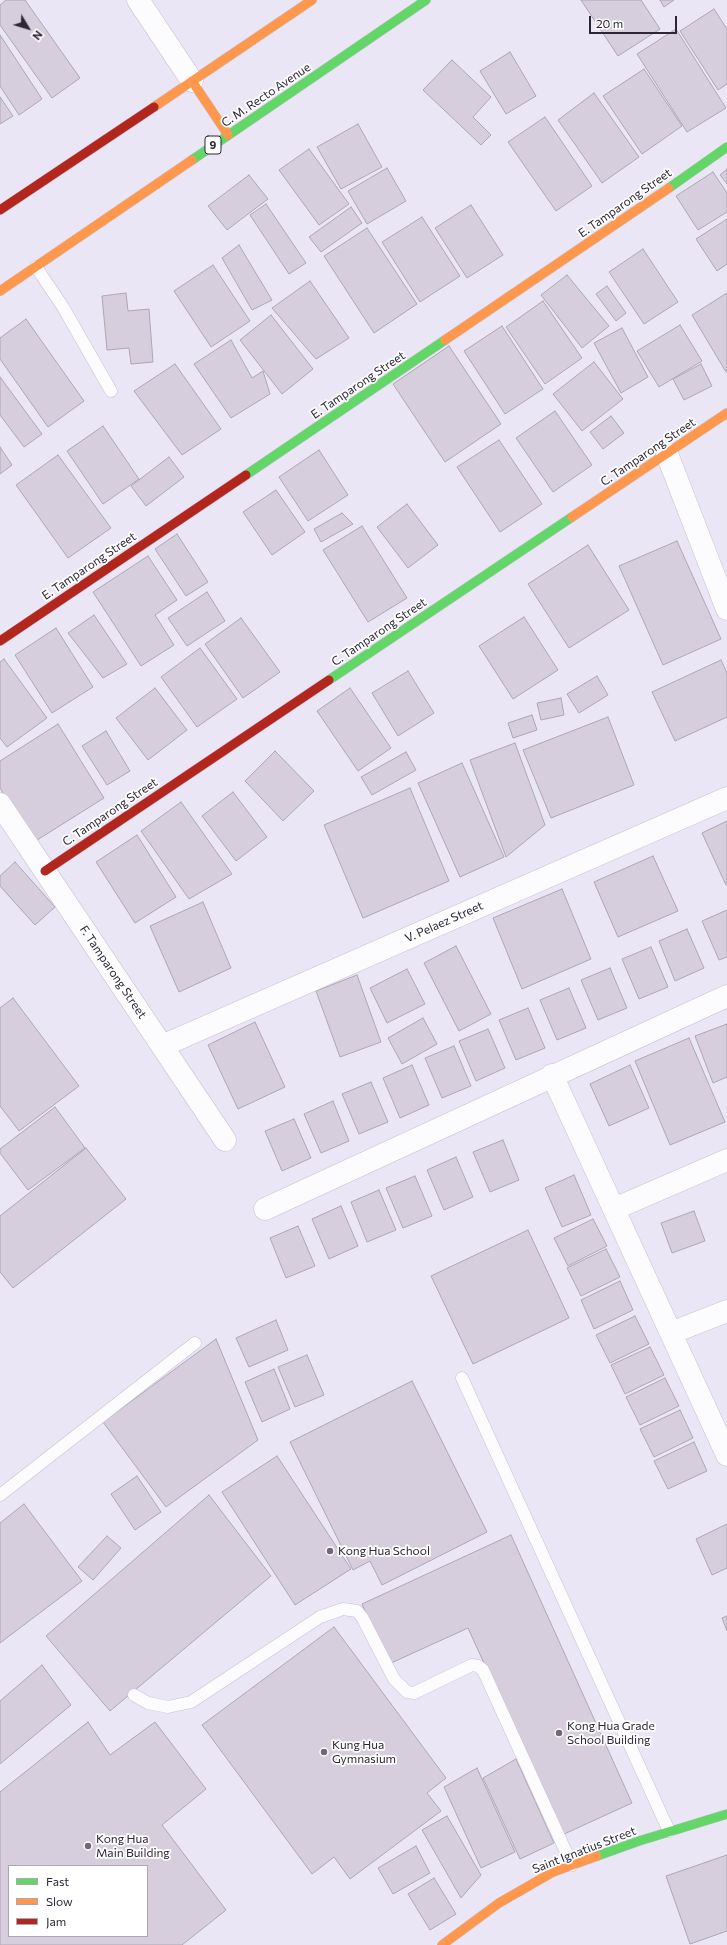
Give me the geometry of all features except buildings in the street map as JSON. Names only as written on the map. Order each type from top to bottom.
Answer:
[{"type":"main road","points":[[0,210],[312,0]]},
{"type":"main road","name":"C. M. Recto Avenue","points":[[0,291],[426,0]]},
{"type":"main road","points":[[192,82],[228,135]]},
{"type":"main road","name":"E. Tamparong Street","points":[[0,641],[576,252],[727,147]]},
{"type":"main road","name":"C. Tamparong Street","points":[[45,871],[727,413]]},
{"type":"main road","name":"Saint Ignatius Street","points":[[442,1945],[518,1890],[572,1864],[727,1814]]},
{"type":"street","points":[[138,0],[192,82]]},
{"type":"street","points":[[667,454],[727,609]]},
{"type":"street","name":"V. Pelaez Street","points":[[162,1046],[727,798]]},
{"type":"street","name":"F. Tamparong Street","points":[[0,804],[225,1140]]},
{"type":"street","points":[[265,1209],[552,1075],[727,996]]},
{"type":"street","points":[[552,1075],[727,1455]]},
{"type":"street","points":[[614,1209],[727,1160]]},
{"type":"street","points":[[671,1333],[727,1311]]},
{"type":"lane","points":[[36,267],[63,307],[111,391]]},
{"type":"lane","points":[[0,1495],[195,1343]]},
{"type":"lane","points":[[462,1378],[669,1832]]},
{"type":"lane","points":[[134,1695],[148,1703],[168,1707],[191,1702],[320,1618],[343,1609],[357,1611],[362,1617],[394,1679],[407,1692],[414,1693],[472,1665],[478,1666],[484,1670],[572,1864]]},
{"type":"traffic: fast","points":[[192,160],[426,0]]},
{"type":"traffic: fast","points":[[669,188],[727,147]]},
{"type":"traffic: fast","points":[[246,475],[445,340]]},
{"type":"traffic: fast","points":[[329,680],[572,517]]},
{"type":"traffic: fast","points":[[597,1856],[639,1841],[727,1814]]},
{"type":"traffic: slow","points":[[154,107],[312,0]]},
{"type":"traffic: slow","points":[[192,81],[228,135]]},
{"type":"traffic: slow","points":[[0,291],[192,160]]},
{"type":"traffic: slow","points":[[445,340],[669,188]]},
{"type":"traffic: slow","points":[[572,517],[727,413]]},
{"type":"traffic: slow","points":[[442,1945],[499,1903],[553,1872],[597,1856]]},
{"type":"traffic: jam","points":[[0,210],[154,107]]},
{"type":"traffic: jam","points":[[0,641],[246,475]]},
{"type":"traffic: jam","points":[[45,871],[329,680]]},
{"type":"place","name":"Kong Hua School","points":[[330,1551]]},
{"type":"place","name":"Kong Hua Grade School Building","points":[[559,1733]]},
{"type":"place","name":"Kung Hua Gymnasium","points":[[324,1752]]},
{"type":"place","name":"Kong Hua Main Building","points":[[88,1846]]}]
